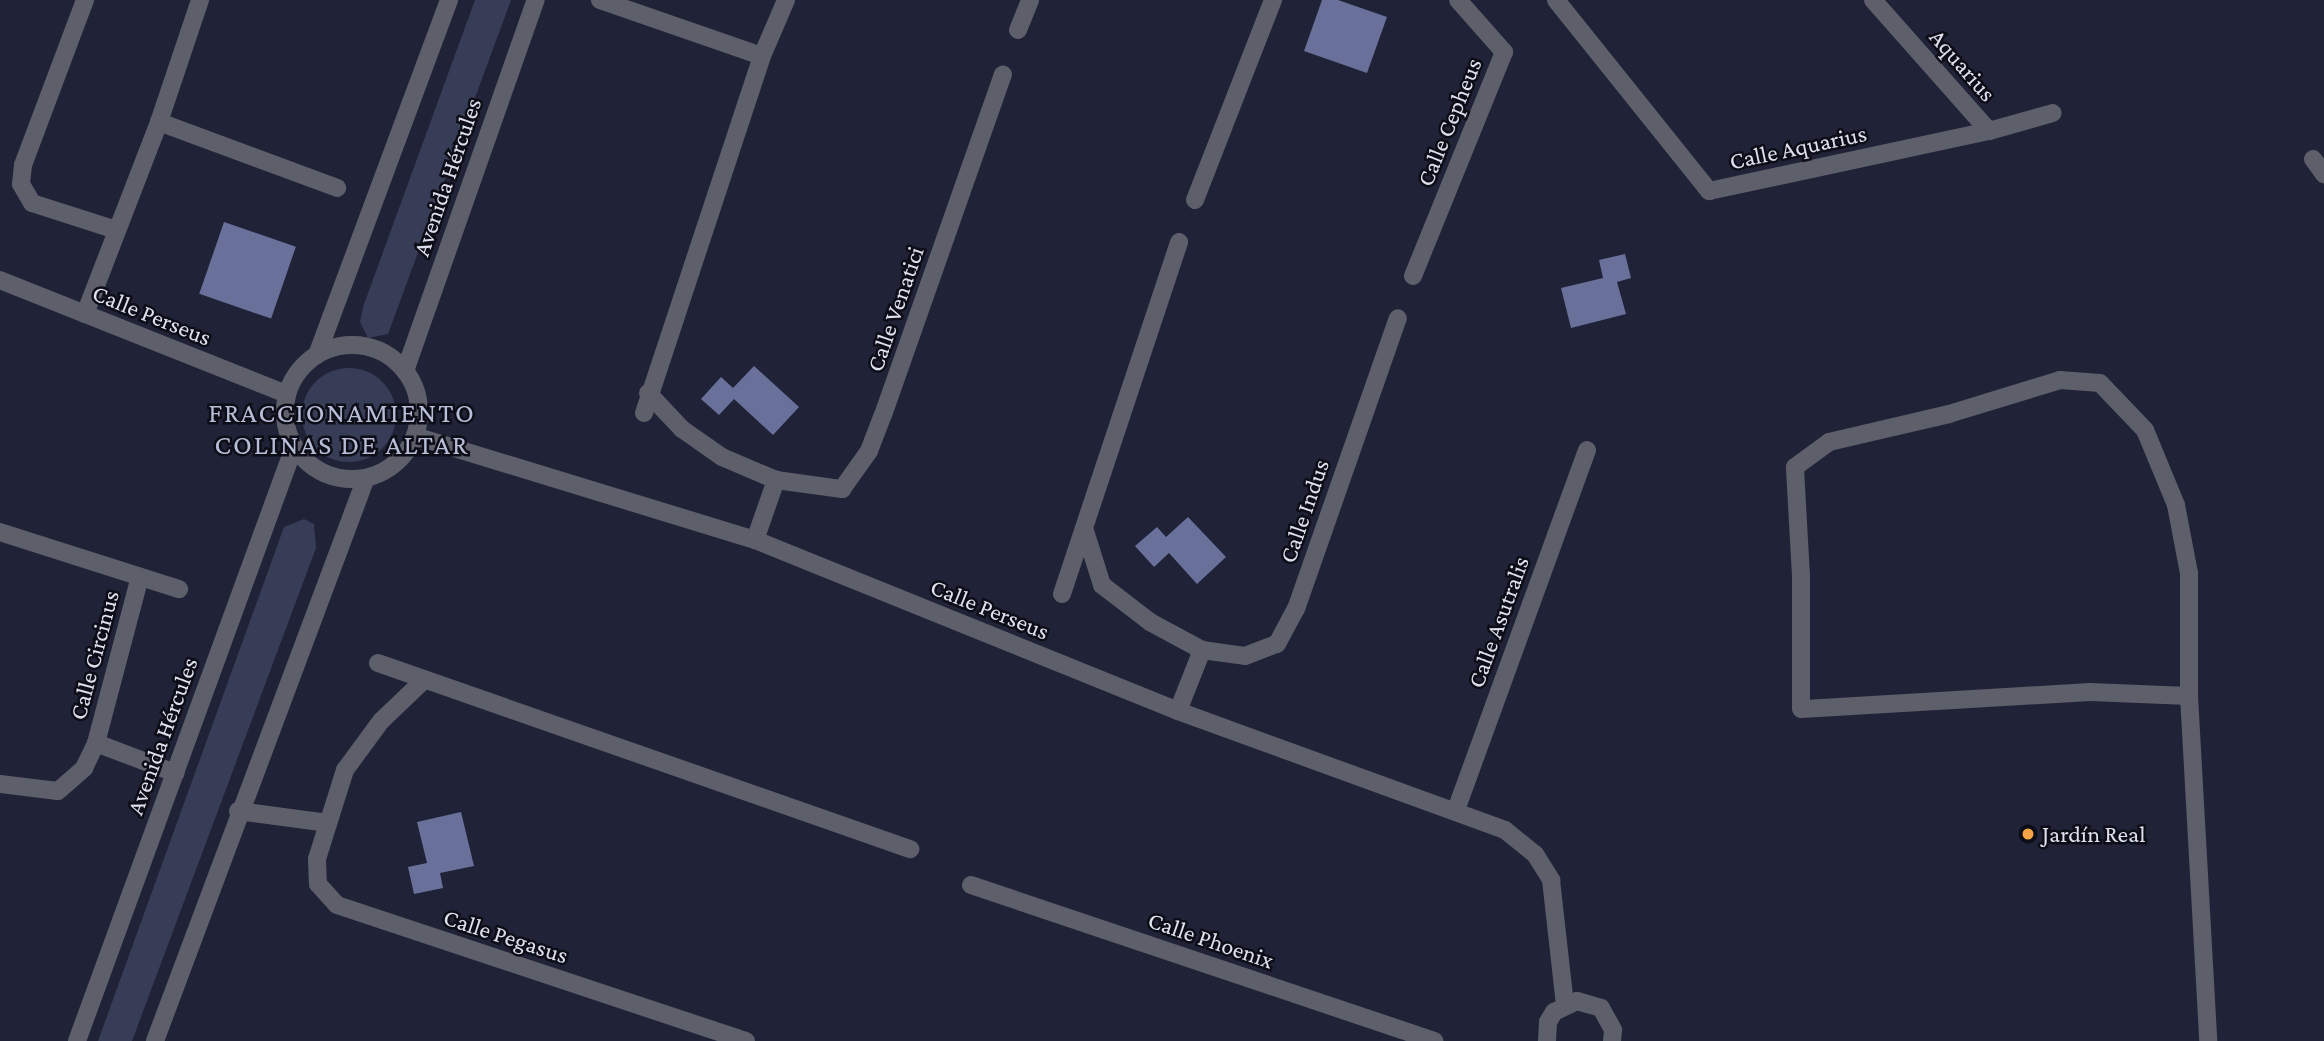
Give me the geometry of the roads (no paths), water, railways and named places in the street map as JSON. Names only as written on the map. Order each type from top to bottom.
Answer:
[{"type":"street","points":[[85,0],[23,165],[21,184],[32,203],[116,230]]},
{"type":"street","points":[[85,314],[159,122],[200,0]]},
{"type":"street","points":[[317,355],[344,345],[367,347],[388,355],[405,371],[417,397],[415,436],[404,456],[387,470],[366,478],[343,479],[321,472],[294,447],[284,417],[287,394],[294,378],[317,355],[449,0]]},
{"type":"street","name":"Avenida Hércules","points":[[405,371],[536,0]]},
{"type":"street","points":[[600,0],[762,56]]},
{"type":"street","points":[[644,413],[648,393],[762,56],[786,0]]},
{"type":"street","points":[[1018,30],[1030,0]]},
{"type":"street","points":[[1195,200],[1273,0]]},
{"type":"street","name":"Calle Cepheus","points":[[1413,276],[1504,52],[1458,0]]},
{"type":"street","name":"Calle Aquarius","points":[[1556,0],[1710,191],[1989,131],[2053,113]]},
{"type":"street","name":"Aquarius","points":[[1873,0],[1989,131]]},
{"type":"street","name":"Calle Venatici","points":[[648,393],[682,429],[722,457],[776,480],[842,489],[869,451],[1003,75]]},
{"type":"street","points":[[159,122],[337,188]]},
{"type":"street","points":[[2313,159],[2324,174]]},
{"type":"street","points":[[1062,594],[1179,242]]},
{"type":"street","name":"Calle Perseus","points":[[0,280],[287,394]]},
{"type":"street","name":"Calle Indus","points":[[1085,531],[1102,584],[1150,622],[1202,650],[1245,656],[1277,644],[1296,609],[1398,318]]},
{"type":"street","points":[[2189,696],[2090,692],[1801,709],[1801,576],[1795,467],[1829,442],[1949,414],[2060,380],[2100,383],[2145,430],[2176,505],[2189,573],[2189,696],[2208,1041]]},
{"type":"street","name":"Calle Perseus","points":[[415,436],[755,540],[1178,711],[1505,830],[1535,854],[1551,880],[1565,1004]]},
{"type":"street","name":"Avenida Hércules","points":[[77,1041],[294,447]]},
{"type":"street","name":"Calle Asutralis","points":[[1456,810],[1587,450]]},
{"type":"street","points":[[155,1041],[238,811],[366,478]]},
{"type":"street","points":[[755,540],[776,480]]},
{"type":"street","name":"Calle Circinus","points":[[0,532],[139,580],[179,589]]},
{"type":"street","name":"Calle Circinus","points":[[0,784],[58,791],[84,768],[96,743],[139,580]]},
{"type":"street","points":[[1178,711],[1202,650]]},
{"type":"street","points":[[379,663],[910,849]]},
{"type":"street","name":"Calle Pegasus","points":[[424,680],[381,721],[345,770],[317,859],[318,884],[337,905],[746,1041]]},
{"type":"street","name":"Calle Circinus","points":[[96,743],[174,773]]},
{"type":"street","points":[[238,811],[328,823]]},
{"type":"street","name":"Calle Phoenix","points":[[971,885],[1434,1041]]},
{"type":"street","points":[[1547,1041],[1548,1022],[1565,1004],[1590,1002],[1601,1008],[1613,1030],[1612,1041]]},
{"type":"place","name":"Jardín Real","points":[[2028,834]]},
{"type":"district","name":"FRACCIONAMIENTO COLINAS DE ALTAR","points":[[342,429]]}]
